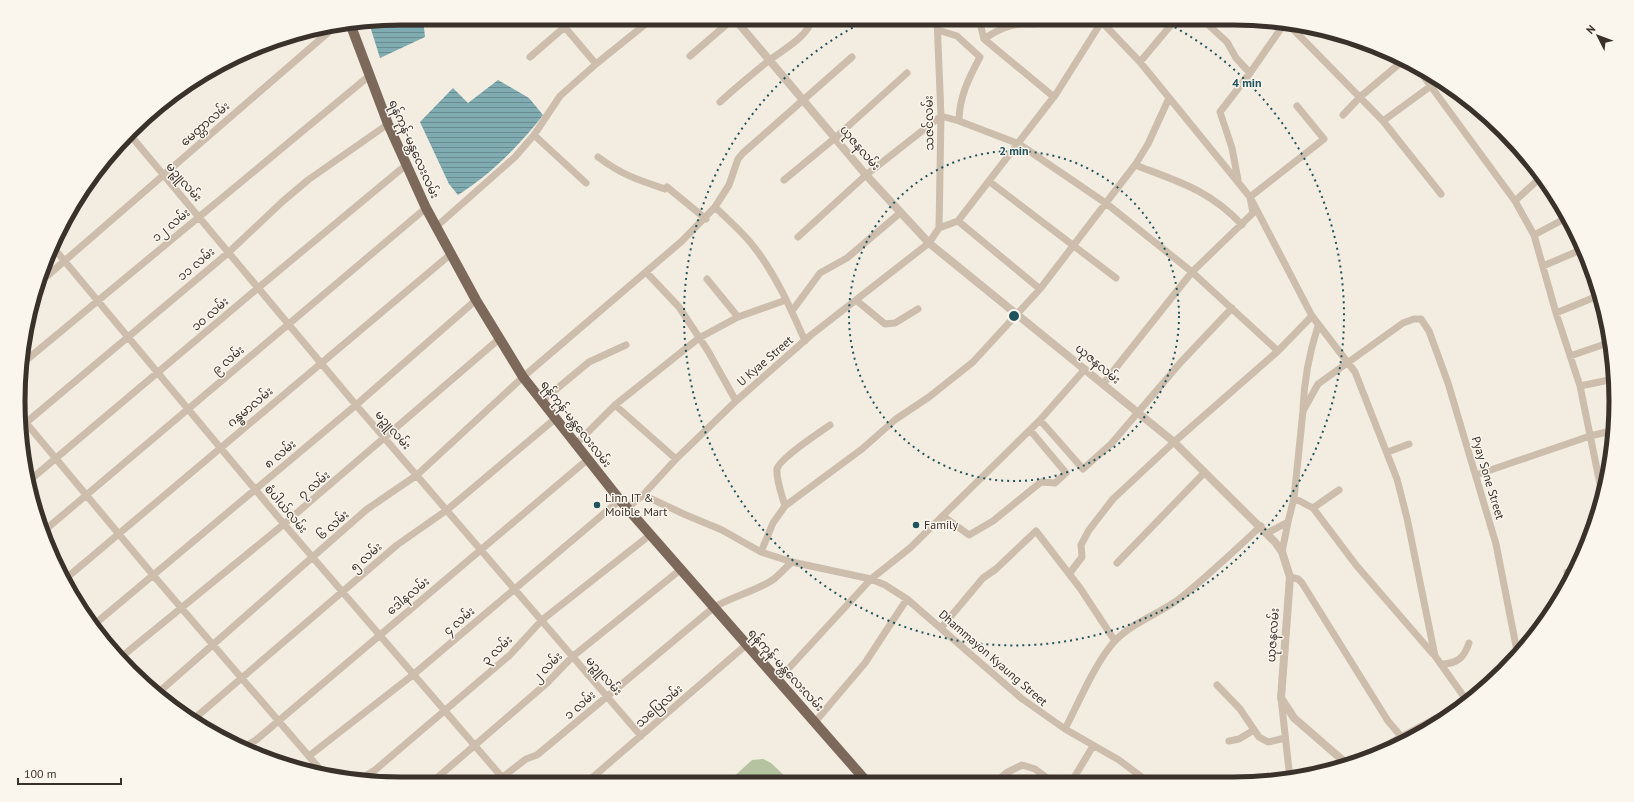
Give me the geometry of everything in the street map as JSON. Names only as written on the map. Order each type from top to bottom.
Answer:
[{"type":"main road","name":"ရန်ကုန်-မန္တလေးလမ်း","points":[[352,28],[368,76],[406,166],[426,208],[452,253],[476,300],[523,377],[623,504],[746,646],[778,680],[863,777]]},
{"type":"street","points":[[530,57],[566,25]]},
{"type":"street","points":[[437,226],[515,156],[534,135],[560,96],[596,64],[644,25]]},
{"type":"street","points":[[690,56],[726,25]]},
{"type":"street","name":"ယုဇနလမ်း","points":[[740,25],[866,175],[929,243],[1174,442],[1267,533],[1282,552],[1290,577],[1281,698]]},
{"type":"street","points":[[720,102],[768,60],[802,35],[811,25]]},
{"type":"street","name":"သဇင်လမ်း","points":[[938,25],[941,116],[939,228]]},
{"type":"street","points":[[981,25],[984,39],[1054,97]]},
{"type":"street","points":[[984,39],[1001,28],[1014,25]]},
{"type":"street","points":[[939,228],[958,221],[990,182],[1054,97],[1098,25]]},
{"type":"street","points":[[1106,25],[1140,62],[1250,197],[1312,316],[1318,326],[1349,363],[1357,376],[1388,452],[1397,479],[1407,518],[1435,656]]},
{"type":"street","points":[[1140,62],[1171,25]]},
{"type":"street","points":[[1209,25],[1227,42],[1236,58],[1250,73]]},
{"type":"street","points":[[564,27],[596,64]]},
{"type":"street","points":[[1239,182],[1232,148],[1220,112],[1250,73],[1281,28]]},
{"type":"street","points":[[938,30],[957,36],[980,57],[966,84],[959,110],[959,121]]},
{"type":"street","points":[[1294,30],[1383,121],[1441,194]]},
{"type":"street","name":"မေတ္တာလမ်း","points":[[46,277],[329,32]]},
{"type":"street","name":"၆ လမ်း","points":[[161,690],[366,510],[417,475],[523,377],[706,219],[729,185],[738,159],[742,153],[852,57]]},
{"type":"street","points":[[1343,115],[1360,97],[1399,64]]},
{"type":"street","points":[[784,180],[835,138],[907,73]]},
{"type":"street","name":"၁၂ လမ်း","points":[[27,359],[96,300],[368,76]]},
{"type":"street","points":[[1424,77],[1515,201],[1534,235],[1556,313],[1580,386],[1590,436],[1601,477]]},
{"type":"street","points":[[1383,121],[1435,83]]},
{"type":"street","points":[[761,552],[773,523],[785,506],[862,449],[896,419],[929,397],[973,362],[1040,289],[1136,165],[1148,144],[1169,98]]},
{"type":"street","points":[[1250,197],[1324,139],[1297,106]]},
{"type":"street","points":[[798,237],[866,175],[941,116],[959,121],[1019,144],[1107,204],[1192,272],[1278,351]]},
{"type":"street","name":"၁၁ လမ်း","points":[[26,420],[228,252],[282,202],[303,185],[388,124]]},
{"type":"street","points":[[534,135],[586,183]]},
{"type":"street","name":"မဉ္ဇူလမ်း","points":[[132,138],[258,288],[289,322],[356,405],[481,548],[514,589],[641,736]]},
{"type":"street","points":[[598,157],[616,171],[631,178],[665,189],[668,187],[706,219]]},
{"type":"street","points":[[1136,165],[1184,182],[1228,209],[1242,224]]},
{"type":"street","name":"၁၀ လမ်း","points":[[33,478],[258,288],[406,166]]},
{"type":"street","points":[[1515,201],[1537,180]]},
{"type":"street","points":[[990,182],[1116,278]]},
{"type":"street","points":[[1103,384],[1192,272],[1253,213],[1250,197]]},
{"type":"street","points":[[715,207],[753,245],[761,256],[792,311],[805,342]]},
{"type":"street","name":"၉ လမ်း","points":[[47,528],[289,322],[426,208]]},
{"type":"street","points":[[792,311],[820,273],[847,258],[900,213]]},
{"type":"street","points":[[1534,235],[1562,220]]},
{"type":"street","points":[[958,221],[1040,289]]},
{"type":"street","name":"U Kyae Street","points":[[623,504],[643,494],[676,459],[736,402],[805,342],[929,243],[939,228]]},
{"type":"street","points":[[1543,266],[1577,251]]},
{"type":"street","name":"စံပါယ်လမ်း","points":[[56,252],[157,374],[220,446],[284,524],[445,709],[474,746],[501,777]]},
{"type":"street","name":"ဂန္ဓမာလမ်း","points":[[69,576],[220,446],[452,253]]},
{"type":"street","points":[[646,272],[679,307],[699,338],[736,402]]},
{"type":"street","points":[[707,279],[738,317]]},
{"type":"street","points":[[1556,313],[1594,297]]},
{"type":"street","name":"၈ လမ်း","points":[[98,623],[356,405],[476,300]]},
{"type":"street","points":[[576,445],[615,404],[699,338],[738,317],[786,300]]},
{"type":"street","points":[[856,300],[885,324],[895,323],[918,309]]},
{"type":"street","points":[[1040,420],[1083,469],[1111,444],[1181,362],[1232,308]]},
{"type":"street","points":[[1069,574],[1082,558],[1081,545],[1089,530],[1113,499],[1174,442],[1278,351],[1312,316]]},
{"type":"street","name":"Pyay Sone Street","points":[[1349,363],[1403,323],[1414,319],[1422,319],[1429,331],[1448,383],[1496,544],[1517,648]]},
{"type":"street","points":[[1282,552],[1294,498],[1303,411],[1304,382],[1309,355],[1318,326]]},
{"type":"street","name":"၇ လမ်း","points":[[124,655],[284,524],[386,438],[499,339]]},
{"type":"street","points":[[1570,356],[1605,344]]},
{"type":"street","points":[[542,401],[589,362],[626,345]]},
{"type":"street","points":[[1303,411],[1318,384],[1349,363]]},
{"type":"street","points":[[778,680],[871,580],[910,548],[943,516],[1040,420],[1085,369]]},
{"type":"street","points":[[1580,386],[1608,380]]},
{"type":"street","points":[[615,404],[676,459]]},
{"type":"street","name":"၅ လမ်း","points":[[196,717],[243,679],[397,545],[447,510],[556,418]]},
{"type":"street","points":[[26,424],[87,494],[153,575],[279,719],[319,768]]},
{"type":"street","points":[[785,506],[778,476],[778,465],[786,456],[830,426]]},
{"type":"street","points":[[943,516],[969,535],[993,521],[1041,482],[1055,483],[1066,473],[1030,430]]},
{"type":"street","points":[[1476,475],[1590,436],[1608,432]]},
{"type":"street","points":[[1388,452],[1409,444]]},
{"type":"street","name":"ဒေါနလမ်း","points":[[249,744],[256,740],[379,634],[587,460]]},
{"type":"street","points":[[1117,563],[1205,472]]},
{"type":"street","points":[[1313,508],[1339,490]]},
{"type":"street","name":"Dhammayon Kyaung Street","points":[[643,494],[686,515],[722,530],[761,552],[792,562],[871,580],[885,585],[907,599],[1021,698],[1065,729],[1119,760],[1142,777]]},
{"type":"street","points":[[1294,498],[1313,508],[1356,565],[1435,656],[1464,697]]},
{"type":"street","name":"၄ လမ်း","points":[[309,756],[414,674],[514,589],[623,504]]},
{"type":"street","points":[[1267,533],[1288,522]]},
{"type":"street","points":[[1065,729],[1102,660],[1115,641],[1179,599],[1261,526]]},
{"type":"street","points":[[941,628],[982,578],[996,569],[1036,531],[1069,574],[1115,641]]},
{"type":"street","name":"၃ လမ်း","points":[[366,775],[375,770],[510,655],[542,620],[650,535]]},
{"type":"street","name":"၁ လမ်း","points":[[507,777],[526,759],[537,755],[713,608],[724,600],[760,587],[774,579],[792,562]]},
{"type":"street","name":"၂ လမ်း","points":[[438,777],[548,683],[572,657],[680,570]]},
{"type":"street","points":[[1290,577],[1298,579],[1302,583],[1388,721],[1401,737]]},
{"type":"street","points":[[815,722],[865,663],[907,599]]},
{"type":"street","points":[[1441,664],[1456,662],[1465,654],[1469,644]]},
{"type":"street","name":"သပြေလမ်း","points":[[593,777],[746,646]]},
{"type":"street","points":[[1217,685],[1240,709],[1258,737],[1264,741],[1285,738]]},
{"type":"street","points":[[1281,698],[1289,773]]},
{"type":"street","points":[[1281,698],[1294,718],[1343,760]]},
{"type":"street","points":[[1229,741],[1239,739],[1254,730]]},
{"type":"street","points":[[1074,777],[1093,746]]},
{"type":"street","points":[[1002,777],[1022,765],[1035,769],[1046,777]]},
{"type":"green space","points":[[763,759],[771,763],[786,777],[733,777],[752,760]]},
{"type":"water","points":[[424,25],[425,37],[380,58],[370,26]]},
{"type":"water","points":[[498,80],[529,98],[543,115],[504,159],[482,178],[458,195],[449,184],[420,122],[453,88],[468,103]]},
{"type":"place","name":"Linn IT & Moible Mart","points":[[597,505]]},
{"type":"place","name":"Family","points":[[916,525]]}]
